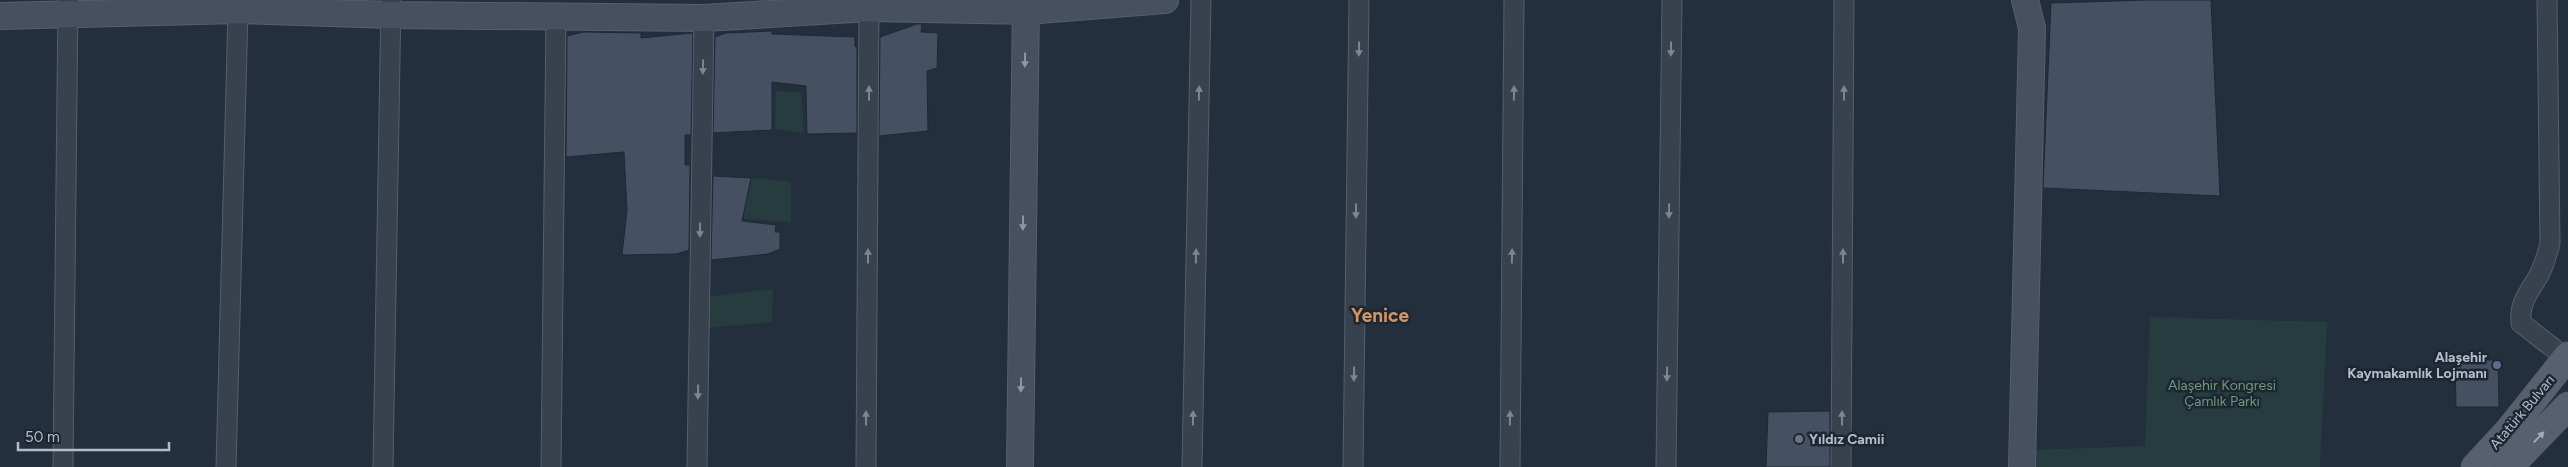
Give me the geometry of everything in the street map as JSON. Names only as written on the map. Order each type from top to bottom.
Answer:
[{"type":"main road","name":"Atatürk Bulvarı","points":[[2474,467],[2510,428],[2567,357]]},
{"type":"main road","name":"Atatürk Bulvarı","points":[[2510,467],[2566,412]]},
{"type":"street","points":[[0,16],[68,6],[237,5],[391,7],[556,16],[704,18],[870,4],[1026,6],[1165,0]]},
{"type":"street","points":[[1192,467],[1201,0]]},
{"type":"street","points":[[1353,467],[1359,0]]},
{"type":"street","points":[[1510,467],[1514,0]]},
{"type":"street","points":[[1666,467],[1672,0]]},
{"type":"street","points":[[1841,467],[1844,0]]},
{"type":"street","points":[[2022,467],[2032,28],[2025,0]]},
{"type":"street","points":[[2547,0],[2550,244],[2540,274],[2523,299],[2520,310],[2521,323],[2567,357]]},
{"type":"street","points":[[866,467],[870,4]]},
{"type":"street","points":[[226,467],[237,5]]},
{"type":"street","points":[[63,467],[68,6]]},
{"type":"street","points":[[1020,467],[1026,6]]},
{"type":"street","points":[[383,467],[391,7]]},
{"type":"street","points":[[551,467],[556,16]]},
{"type":"street","points":[[697,467],[704,18]]},
{"type":"green space","points":[[776,91],[801,92],[804,133],[775,129]]},
{"type":"green space","points":[[751,178],[791,182],[791,222],[743,219]]},
{"type":"green space","points":[[773,289],[772,322],[702,328],[704,297]]},
{"type":"green space","name":"Alaşehir Kongresi Çamlık Parkı","points":[[2150,317],[2327,322],[2320,467],[2031,467],[2031,450],[2145,446]]},
{"type":"building","points":[[2211,0],[2220,196],[2043,188],[2051,3]]},
{"type":"building","points":[[922,24],[921,32],[938,33],[937,68],[927,71],[928,131],[879,136],[880,37]]},
{"type":"building","points":[[772,31],[772,34],[855,37],[855,47],[857,46],[857,133],[807,134],[806,86],[772,82],[772,130],[713,133],[715,37],[726,33]]},
{"type":"building","points":[[583,32],[641,33],[641,38],[693,33],[691,135],[685,135],[685,165],[690,165],[689,250],[676,254],[622,255],[627,210],[624,152],[566,157],[567,36]]},
{"type":"building","points":[[713,176],[751,178],[742,221],[776,225],[775,232],[780,232],[780,249],[768,254],[711,260]]},
{"type":"building","name":"Alaşehir Kaymakamlık Lojmanı","points":[[2466,352],[2486,352],[2487,360],[2498,360],[2499,407],[2456,407],[2455,359],[2466,359]]},
{"type":"building","name":"Yıldız Camii","points":[[1830,411],[1830,467],[1766,467],[1768,412]]},
{"type":"place","name":"Alaşehir Kaymakamlık Lojmanı","points":[[2497,365]]},
{"type":"place","name":"Yıldız Camii","points":[[1799,439]]},
{"type":"district","name":"Yenice","points":[[1380,315]]}]
